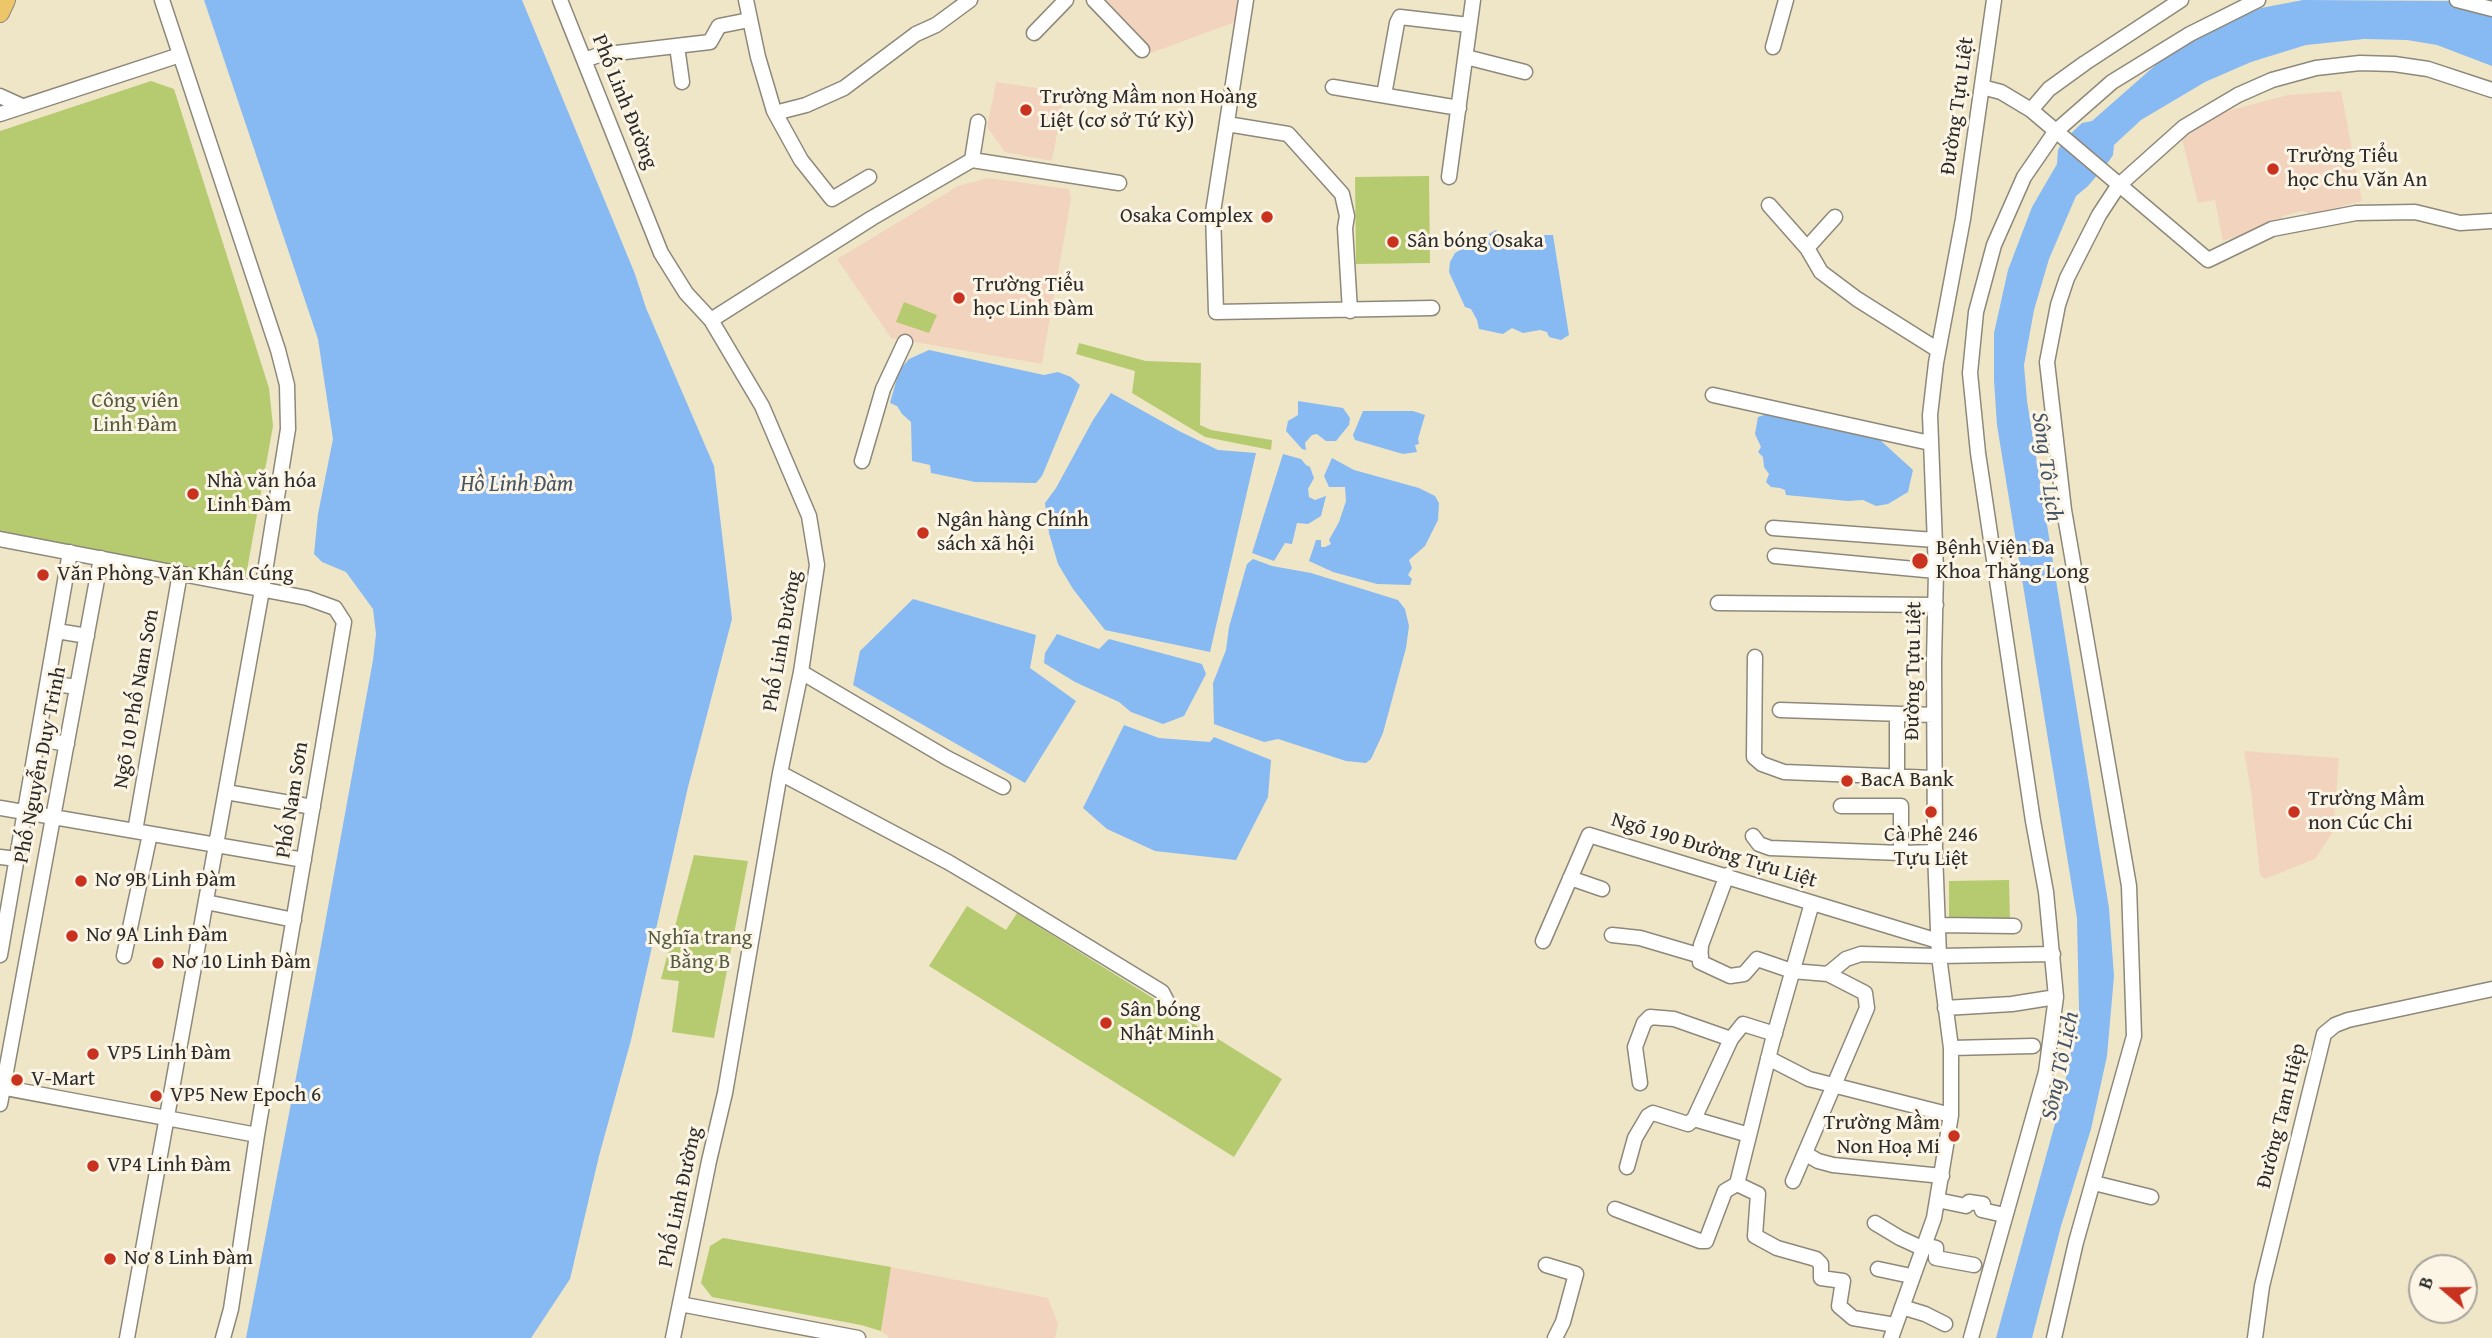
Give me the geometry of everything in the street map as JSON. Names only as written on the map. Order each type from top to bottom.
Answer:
[{"type":"main road","points":[[0,13],[6,0]]},
{"type":"street","points":[[127,1338],[262,590],[288,429],[287,385],[255,276],[162,0]]},
{"type":"street","name":"Phố Linh Đường","points":[[560,0],[661,253],[685,293],[711,320],[762,406],[809,516],[817,565],[801,672],[780,773],[725,1093],[673,1338]]},
{"type":"street","points":[[746,0],[775,113],[802,160],[832,199],[869,177]]},
{"type":"street","points":[[775,113],[806,105],[844,88],[915,34],[936,25],[970,0]]},
{"type":"street","points":[[1034,33],[1066,0]]},
{"type":"street","points":[[1094,0],[1142,50]]},
{"type":"street","points":[[1246,0],[1213,212],[1216,312],[1432,308]]},
{"type":"street","points":[[1449,177],[1473,0]]},
{"type":"street","points":[[1773,47],[1786,0]]},
{"type":"street","name":"Đường Tựu Liệt","points":[[1893,1332],[1911,1276],[1924,1247],[1937,1200],[1951,1115],[1951,1048],[1938,941],[1933,778],[1936,571],[1930,443],[1932,391],[1963,219],[1994,0]]},
{"type":"street","points":[[2031,110],[2049,89],[2076,69],[2181,0]]},
{"type":"street","points":[[1971,1338],[2046,1072],[2056,997],[2046,892],[1978,453],[1970,373],[1976,312],[1994,245],[2024,177],[2059,135],[2112,82],[2190,34],[2258,0]]},
{"type":"street","points":[[2457,0],[2492,9]]},
{"type":"street","points":[[1384,95],[1400,17],[1469,25]]},
{"type":"street","points":[[584,60],[598,55],[709,42],[719,26],[749,20]]},
{"type":"street","points":[[677,46],[682,82]]},
{"type":"street","points":[[0,114],[180,55]]},
{"type":"street","points":[[1466,57],[1525,72]]},
{"type":"street","points":[[2053,1338],[2076,1242],[2134,1036],[2129,886],[2064,510],[2047,362],[2058,305],[2067,278],[2114,182],[2213,108],[2272,80],[2316,68],[2360,63],[2394,64],[2428,69],[2492,90]]},
{"type":"street","points":[[1334,87],[1459,108]]},
{"type":"street","points":[[1982,87],[2001,92],[2031,110],[2208,260],[2272,229],[2356,213],[2415,212],[2460,223],[2492,220]]},
{"type":"street","points":[[0,96],[22,106]]},
{"type":"street","points":[[972,160],[978,122]]},
{"type":"street","points":[[1227,124],[1288,134],[1342,194],[1347,216],[1350,311]]},
{"type":"street","points":[[711,320],[872,218],[972,160],[1119,183]]},
{"type":"street","points":[[1769,205],[1807,248],[1821,272],[1857,299],[1938,350]]},
{"type":"street","points":[[1807,248],[1835,217]]},
{"type":"street","points":[[862,461],[883,389],[905,342]]},
{"type":"street","points":[[1713,395],[1930,443]]},
{"type":"street","points":[[1773,528],[1935,540]]},
{"type":"street","name":"Phố Nam Sơn","points":[[0,540],[307,598],[334,608],[344,622],[257,1135],[231,1309],[223,1338]]},
{"type":"street","name":"Phố Nguyễn Duy Trinh","points":[[0,955],[70,552]]},
{"type":"street","points":[[1775,556],[1936,571]]},
{"type":"street","name":"Phố Nguyễn Duy Trinh","points":[[0,1104],[101,558]]},
{"type":"street","name":"Ngõ 10 Phố Nam Sơn","points":[[135,831],[180,573]]},
{"type":"street","points":[[1718,603],[1936,606]]},
{"type":"street","points":[[57,631],[87,636]]},
{"type":"street","points":[[1755,657],[1754,757],[1784,772],[1933,778]]},
{"type":"street","points":[[801,672],[1003,787]]},
{"type":"street","points":[[48,683],[77,687]]},
{"type":"street","points":[[1780,710],[1934,715]]},
{"type":"street","points":[[1897,714],[1897,776]]},
{"type":"street","points":[[38,739],[67,744]]},
{"type":"street","points":[[780,773],[997,891],[1162,992],[1171,1009]]},
{"type":"street","points":[[226,792],[313,807]]},
{"type":"street","points":[[1840,806],[1900,806],[1901,853]]},
{"type":"street","points":[[0,808],[304,860]]},
{"type":"street","points":[[124,956],[150,834]]},
{"type":"street","name":"Ngõ 190 Đường Tựu Liệt","points":[[1543,941],[1589,835],[1938,941]]},
{"type":"street","points":[[1753,836],[1759,844],[1770,848],[1935,852]]},
{"type":"street","points":[[0,857],[17,859]]},
{"type":"street","points":[[1727,876],[1701,945],[1700,962],[1730,976],[1744,974],[1756,959],[1793,971],[1828,974],[1865,993],[1867,1008],[1793,1181]]},
{"type":"street","points":[[1570,878],[1602,889]]},
{"type":"street","points":[[206,902],[294,919]]},
{"type":"street","points":[[1615,1209],[1706,1241],[1725,1191],[1737,1184],[1768,1058],[1812,904]]},
{"type":"street","points":[[1938,925],[2014,926]]},
{"type":"street","points":[[1612,935],[1640,938],[1701,956]]},
{"type":"street","points":[[1828,974],[1846,959],[1861,954],[2053,954]]},
{"type":"street","name":"Đường Tam Hiệp","points":[[2255,1338],[2262,1286],[2324,1034],[2335,1025],[2348,1020],[2492,989]]},
{"type":"street","points":[[1945,1008],[2012,1004],[2056,997]]},
{"type":"street","points":[[1640,1083],[1635,1047],[1644,1023],[1650,1017],[1674,1019],[1731,1039]]},
{"type":"street","points":[[1628,1167],[1635,1138],[1648,1116],[1653,1114],[1688,1124],[1694,1119],[1731,1039],[1743,1024],[1775,1034]]},
{"type":"street","points":[[1951,1048],[2033,1046]]},
{"type":"street","points":[[1768,1058],[1809,1079],[1951,1115]]},
{"type":"street","points":[[2,1087],[257,1135]]},
{"type":"street","points":[[1694,1119],[1749,1135]]},
{"type":"street","points":[[1806,1154],[1833,1166],[1942,1176]]},
{"type":"street","points":[[2094,1183],[2151,1197]]},
{"type":"street","points":[[1737,1184],[1758,1194],[1755,1236],[1777,1248],[1816,1259],[1821,1264],[1821,1278],[1843,1281],[1839,1306],[1853,1318],[1893,1332]]},
{"type":"street","points":[[1937,1200],[1966,1206],[1969,1202],[1983,1204],[1982,1210],[2004,1215]]},
{"type":"street","points":[[1875,1223],[1900,1238],[1924,1247],[1936,1248],[1936,1258],[1974,1265]]},
{"type":"street","points":[[1546,1265],[1576,1274],[1563,1322],[1555,1338]]},
{"type":"street","points":[[1878,1269],[1911,1276]]},
{"type":"street","points":[[680,1304],[858,1338]]},
{"type":"street","points":[[1902,1307],[1945,1324]]},
{"type":"shaded area","points":[[1099,0],[1238,0],[1235,22],[1151,53]]},
{"type":"shaded area","name":"Trường Mầm non Hoàng Liệt (cơ sở Tứ Kỳ)","points":[[996,82],[1065,92],[1052,161],[1005,152],[987,127]]},
{"type":"shaded area","name":"Trường Tiểu học Chu Văn An","points":[[2341,91],[2362,201],[2311,214],[2303,211],[2283,216],[2280,222],[2223,241],[2215,200],[2198,203],[2182,139],[2223,112],[2288,95]]},
{"type":"shaded area","name":"Trường Tiểu học Linh Đàm","points":[[988,178],[1069,189],[1071,199],[1042,364],[891,338],[837,259],[958,186]]},
{"type":"shaded area","name":"Trường Mầm non Cúc Chi","points":[[2244,751],[2339,758],[2333,832],[2315,859],[2265,879],[2260,875]]},
{"type":"shaded area","points":[[891,1267],[1048,1298],[1058,1324],[1055,1338],[890,1338],[881,1331]]},
{"type":"green space","name":"Công viên Linh Đàm","points":[[151,81],[174,89],[269,388],[273,426],[245,581],[0,533],[0,131]]},
{"type":"green space","points":[[1429,176],[1430,263],[1356,264],[1355,177]]},
{"type":"green space","points":[[904,302],[937,315],[929,333],[896,322]]},
{"type":"green space","points":[[1079,343],[1146,361],[1201,363],[1200,425],[1211,430],[1272,440],[1271,450],[1205,437],[1132,393],[1135,371],[1076,354]]},
{"type":"green space","name":"Nghĩa trang Bằng B","points":[[694,855],[748,861],[714,1038],[672,1032],[679,981],[661,979]]},
{"type":"green space","points":[[2009,880],[2010,921],[1949,922],[1949,881]]},
{"type":"green space","name":"Sân bóng Nhật Minh","points":[[967,906],[1006,930],[1017,913],[1282,1079],[1234,1157],[929,966]]},
{"type":"green space","points":[[723,1238],[891,1267],[881,1331],[712,1297],[701,1283],[710,1246]]},
{"type":"water","name":"Hồ Linh Đàm","points":[[204,0],[522,0],[635,274],[646,308],[714,466],[732,619],[688,787],[631,1040],[599,1156],[570,1279],[531,1338],[246,1338],[316,973],[376,634],[373,609],[346,572],[322,562],[314,554],[318,514],[333,439],[318,339]]},
{"type":"water","points":[[2303,0],[2452,1],[2492,16],[2492,66],[2437,45],[2407,40],[2364,39],[2306,45],[2251,62],[2205,82],[2141,120],[2114,145],[2109,161],[2076,196],[2049,259],[2034,310],[2024,365],[2027,401],[2109,908],[2114,976],[2107,1056],[2091,1129],[2061,1226],[2032,1338],[1996,1338],[2062,1098],[2079,1011],[2077,918],[1997,425],[1994,333],[2008,270],[2032,207],[2057,164],[2058,150],[2064,140],[2082,123],[2092,121],[2167,55],[2213,27],[2261,8]]},
{"type":"water","points":[[1496,230],[1509,245],[1519,248],[1545,235],[1553,235],[1569,335],[1561,340],[1549,337],[1547,332],[1540,330],[1523,333],[1512,328],[1503,334],[1479,329],[1477,320],[1471,309],[1465,307],[1449,272],[1450,262],[1455,253]]},
{"type":"water","points":[[929,350],[1044,375],[1058,372],[1071,377],[1080,385],[1042,476],[1036,483],[975,482],[931,473],[930,465],[912,461],[911,422],[897,406],[890,403],[899,371],[909,359]]},
{"type":"water","points":[[1111,393],[1218,450],[1256,453],[1210,652],[1105,630],[1073,589],[1058,564],[1049,533],[1045,503]]},
{"type":"water","points":[[1298,401],[1343,408],[1350,418],[1349,425],[1336,441],[1326,441],[1317,434],[1312,435],[1305,443],[1306,450],[1302,449],[1286,431],[1288,421],[1298,415]]},
{"type":"water","points":[[1363,411],[1413,411],[1425,415],[1419,444],[1415,445],[1417,452],[1403,454],[1355,440],[1353,435]]},
{"type":"water","points":[[1770,413],[1841,426],[1879,439],[1913,470],[1908,492],[1888,504],[1876,506],[1863,500],[1786,495],[1785,490],[1771,487],[1766,482],[1769,474],[1764,467],[1763,457],[1758,452],[1761,447],[1755,434],[1758,417]]},
{"type":"water","points":[[1283,454],[1301,459],[1310,467],[1314,478],[1308,489],[1309,497],[1315,500],[1326,496],[1321,516],[1308,524],[1297,523],[1292,544],[1285,543],[1274,561],[1252,553]]},
{"type":"water","points":[[1332,458],[1354,470],[1419,488],[1435,496],[1439,503],[1438,520],[1425,546],[1409,560],[1412,568],[1408,575],[1412,579],[1410,585],[1377,584],[1333,572],[1309,561],[1316,540],[1321,540],[1321,547],[1331,544],[1329,540],[1346,501],[1345,487],[1329,487],[1324,476]]},
{"type":"water","points":[[1253,559],[1272,566],[1311,573],[1398,600],[1405,609],[1409,626],[1406,648],[1383,733],[1371,759],[1366,763],[1346,761],[1278,739],[1264,742],[1214,724],[1213,683],[1226,650],[1229,627],[1247,564]]},
{"type":"water","points":[[913,599],[1036,635],[1030,668],[1076,701],[1025,783],[853,685],[860,651]]},
{"type":"water","points":[[1057,634],[1099,649],[1109,639],[1202,664],[1206,674],[1184,716],[1163,724],[1131,712],[1119,702],[1075,682],[1044,663],[1045,653]]},
{"type":"water","points":[[1124,725],[1159,738],[1210,742],[1214,737],[1271,760],[1268,797],[1236,860],[1155,851],[1107,829],[1083,808]]},
{"type":"place","name":"Trường Mầm non Hoàng Liệt (cơ sở Tứ Kỳ)","points":[[1026,110]]},
{"type":"place","name":"Trường Tiểu học Chu Văn An","points":[[2273,169]]},
{"type":"place","name":"Osaka Complex","points":[[1267,217]]},
{"type":"place","name":"Sân bóng Osaka","points":[[1393,242]]},
{"type":"place","name":"Trường Tiểu học Linh Đàm","points":[[959,298]]},
{"type":"place","name":"Nhà văn hóa Linh Đàm","points":[[193,494]]},
{"type":"place","name":"Ngân hàng Chính sách xã hội","points":[[923,533]]},
{"type":"place","name":"Bệnh Viện Đa Khoa Thăng Long","points":[[1920,561]]},
{"type":"place","name":"Văn Phòng Văn Khấn Cúng","points":[[43,575]]},
{"type":"place","name":"BacA Bank","points":[[1847,781]]},
{"type":"place","name":"Cà Phê 246 Tựu Liệt","points":[[1931,812]]},
{"type":"place","name":"Trường Mầm non Cúc Chi","points":[[2294,812]]},
{"type":"place","name":"Nơ 9B Linh Đàm","points":[[81,881]]},
{"type":"place","name":"Nơ 9A Linh Đàm","points":[[72,936]]},
{"type":"place","name":"Nơ 10 Linh Đàm","points":[[158,963]]},
{"type":"place","name":"Sân bóng Nhật Minh","points":[[1106,1023]]},
{"type":"place","name":"VP5 Linh Đàm","points":[[93,1054]]},
{"type":"place","name":"V-Mart","points":[[17,1080]]},
{"type":"place","name":"VP5 New Epoch 6","points":[[156,1096]]},
{"type":"place","name":"Trường Mầm Non Hoạ Mi","points":[[1954,1136]]},
{"type":"place","name":"VP4 Linh Đàm","points":[[93,1166]]},
{"type":"place","name":"Nơ 8 Linh Đàm","points":[[110,1259]]},
{"type":"water label","name":"Sông Tô Lịch","points":[[2046,467]]},
{"type":"water label","name":"Sông Tô Lịch","points":[[2061,1066]]}]
